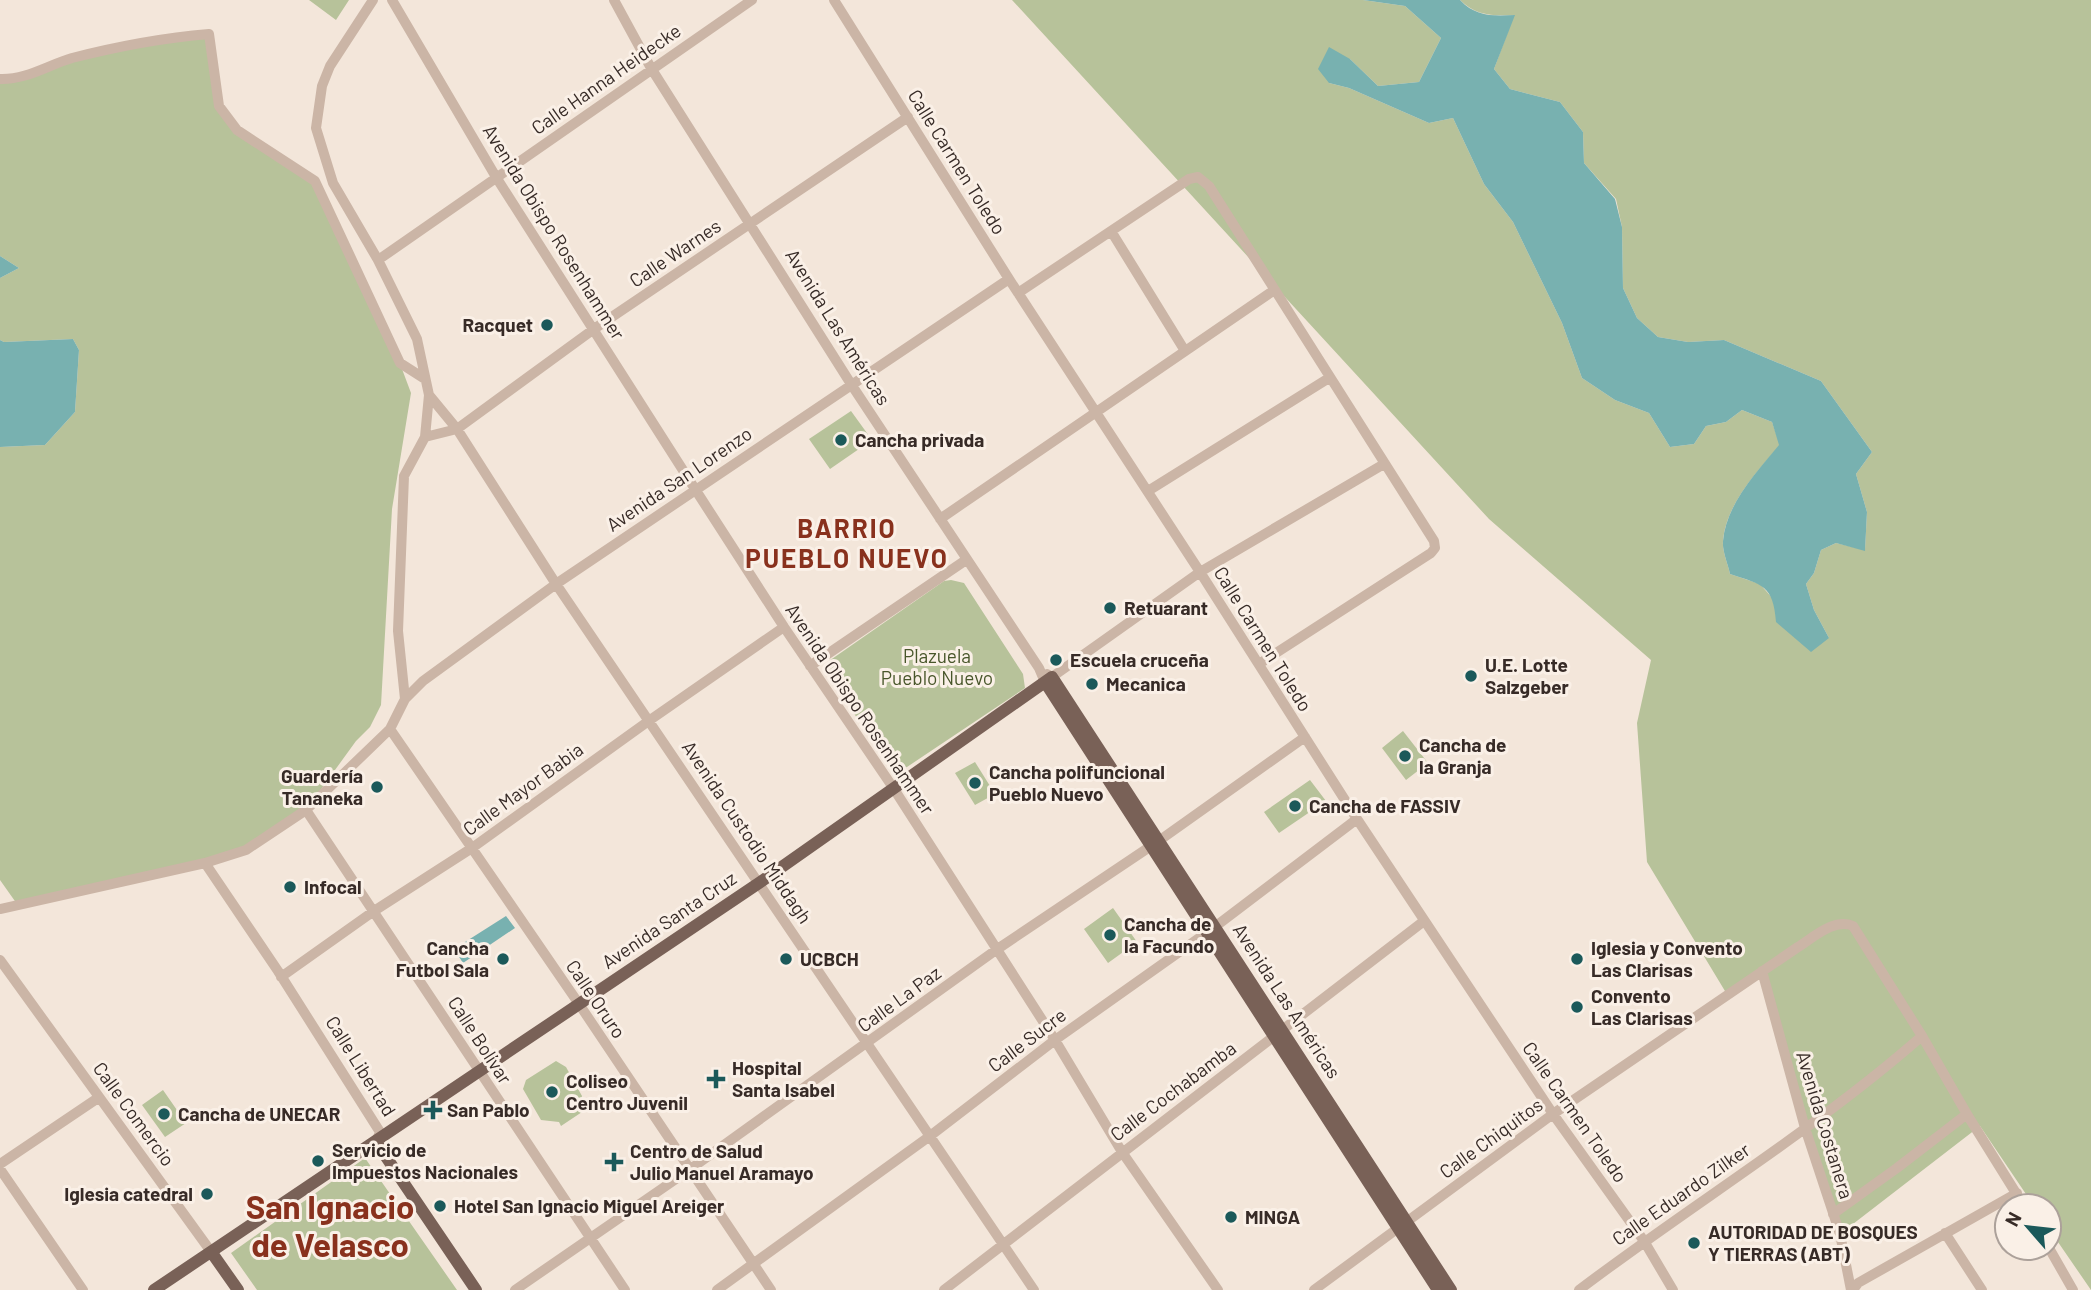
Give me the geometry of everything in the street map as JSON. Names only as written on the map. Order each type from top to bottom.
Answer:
[{"type":"main road","name":"Avenida Santa Cruz","points":[[154,1290],[759,883],[1048,679]]},
{"type":"main road","name":"Avenida Las Américas","points":[[1048,679],[1403,1224],[1451,1290]]},
{"type":"main road","name":"Calle Libertad","points":[[376,1142],[476,1290]]},
{"type":"main road","name":"Avenida Las Américas","points":[[1403,1224],[1438,1290]]},
{"type":"main road","name":"Calle Comercio","points":[[212,1252],[238,1290]]},
{"type":"street","points":[[373,0],[330,66],[322,86],[316,128],[333,183],[378,260],[417,340],[429,395],[425,437],[404,476],[398,631],[405,699]]},
{"type":"street","name":"Avenida Obispo Rosenhammer","points":[[392,0],[496,177],[695,489],[784,627],[894,789],[1055,1040],[1122,1152],[1218,1290]]},
{"type":"street","name":"Avenida Las Américas","points":[[614,0],[651,68],[851,384],[966,560],[1048,679]]},
{"type":"street","name":"Calle Hanna Heidecke","points":[[378,260],[751,0]]},
{"type":"street","name":"Calle Carmen Toledo","points":[[834,0],[1009,279],[1357,819],[1553,1114],[1644,1241],[1673,1290]]},
{"type":"street","points":[[0,79],[36,73],[68,59],[157,38],[209,34],[219,106],[237,130],[315,181],[400,363],[425,379]]},
{"type":"street","name":"Calle Warnes","points":[[425,437],[457,429],[594,329],[908,117]]},
{"type":"street","points":[[1018,293],[1189,179],[1198,177],[1209,186],[1273,291],[1434,541],[1431,553],[1259,664]]},
{"type":"street","points":[[1111,231],[1185,351]]},
{"type":"street","name":"Avenida San Lorenzo","points":[[0,909],[205,863],[246,850],[306,810],[390,729],[405,699],[423,681],[556,584],[1009,279]]},
{"type":"street","points":[[940,519],[1273,291]]},
{"type":"street","points":[[1148,491],[1329,378]]},
{"type":"street","name":"Avenida Custodio Middagh","points":[[429,395],[457,429],[556,584],[869,1042],[1034,1290]]},
{"type":"street","name":"Avenida Santa Cruz","points":[[1048,679],[1200,572],[1384,464]]},
{"type":"street","points":[[810,666],[966,560]]},
{"type":"street","name":"Calle Mayor Babia","points":[[281,977],[374,911],[472,848],[784,627]]},
{"type":"street","name":"Calle Oruro","points":[[390,729],[771,1290]]},
{"type":"street","name":"Calle La Paz","points":[[515,1290],[690,1170],[996,950],[1155,843],[1305,737]]},
{"type":"street","name":"Calle Bolívar","points":[[306,810],[625,1290]]},
{"type":"street","name":"Calle Sucre","points":[[717,1290],[930,1136],[1055,1040],[1211,929],[1357,819]]},
{"type":"street","name":"Calle Libertad","points":[[205,863],[380,1132],[376,1142]]},
{"type":"street","name":"Calle Cochabamba","points":[[944,1290],[1424,921]]},
{"type":"street","name":"Calle Chiquitos","points":[[1314,1290],[1553,1114],[1833,925],[1845,922],[1853,926],[1922,1036]]},
{"type":"street","name":"Calle Comercio","points":[[0,960],[212,1252]]},
{"type":"street","name":"Avenida Costanera","points":[[1762,971],[1805,1128],[1840,1234],[1852,1290]]},
{"type":"street","points":[[1922,1036],[2016,1192]]},
{"type":"street","name":"Calle Eduardo Zilker","points":[[1579,1290],[1805,1128],[1886,1068],[1922,1036]]},
{"type":"street","points":[[83,1290],[0,1167],[98,1098]]},
{"type":"street","points":[[1833,1214],[1967,1114]]},
{"type":"street","points":[[1852,1290],[1858,1283],[1993,1206]]},
{"type":"street","points":[[1945,1233],[1982,1290]]},
{"type":"street","points":[[2057,1262],[2073,1290]]},
{"type":"green space","points":[[309,0],[349,0],[336,20]]},
{"type":"green space","points":[[1012,0],[1363,0],[1405,6],[1441,38],[1419,82],[1378,86],[1350,59],[1329,83],[1349,88],[1429,123],[1453,118],[1484,184],[1513,222],[1562,323],[1582,378],[1615,400],[1649,413],[1670,447],[1694,444],[1706,426],[1726,422],[1742,410],[1772,422],[1780,445],[1736,501],[1725,527],[1725,558],[1730,574],[1760,584],[1774,600],[1829,638],[1814,610],[1806,584],[1814,573],[1821,550],[1836,543],[1865,550],[1867,512],[1856,474],[1872,452],[1821,381],[1724,340],[1688,342],[1658,337],[1637,318],[1623,288],[1622,227],[1616,199],[1584,163],[1583,132],[1560,102],[1510,89],[1494,69],[1514,15],[1485,14],[1460,0],[2091,0],[2091,1290],[2063,1249],[2063,1192],[2025,1192],[1980,1126],[1840,1234],[1763,972],[1728,996],[1647,862],[1637,723],[1651,660],[1489,519]]},
{"type":"green space","points":[[209,34],[219,106],[237,130],[315,181],[390,337],[411,393],[392,509],[381,705],[370,727],[356,741],[306,810],[246,850],[17,904],[0,880],[0,447],[45,445],[75,412],[79,350],[73,339],[0,340],[0,278],[19,268],[0,256],[0,79],[68,59]]},
{"type":"green space","name":"Cancha privada","points":[[851,411],[872,440],[830,469],[809,439]]},
{"type":"green space","name":"Plazuela Pueblo Nuevo","points":[[944,581],[964,583],[1023,674],[1025,688],[907,767],[896,768],[886,762],[826,668],[829,661]]},
{"type":"green space","name":"Cancha de la Granja","points":[[1403,731],[1428,763],[1406,780],[1382,748]]},
{"type":"green space","name":"Cancha polifuncional Pueblo Nuevo","points":[[975,762],[995,794],[975,805],[955,773]]},
{"type":"green space","name":"Cancha de FASSIV","points":[[1310,780],[1326,801],[1279,833],[1264,812]]},
{"type":"green space","name":"Cancha de la Facundo","points":[[1113,908],[1137,942],[1108,963],[1084,929]]},
{"type":"green space","name":"Coliseo Centro Juvenil","points":[[556,1061],[566,1067],[582,1096],[579,1107],[582,1112],[561,1126],[559,1122],[541,1120],[523,1089],[526,1080]]},
{"type":"green space","name":"Cancha de UNECAR","points":[[163,1090],[186,1123],[165,1137],[142,1105]]},
{"type":"green space","points":[[365,1158],[457,1290],[257,1290],[231,1253]]},
{"type":"water","points":[[1363,0],[1460,0],[1479,12],[1515,15],[1494,69],[1510,89],[1560,102],[1583,132],[1584,163],[1615,199],[1622,227],[1623,288],[1637,318],[1658,337],[1688,342],[1724,340],[1821,381],[1872,452],[1856,474],[1867,512],[1865,551],[1836,543],[1821,550],[1814,573],[1806,584],[1814,610],[1829,638],[1811,652],[1776,622],[1772,600],[1764,588],[1730,574],[1723,549],[1725,527],[1736,501],[1779,445],[1772,422],[1742,410],[1726,422],[1706,426],[1694,444],[1670,447],[1649,413],[1615,400],[1582,378],[1562,323],[1513,222],[1484,184],[1453,118],[1429,123],[1349,88],[1329,83],[1318,69],[1329,47],[1350,59],[1378,86],[1419,82],[1441,38],[1405,6]]},
{"type":"water","points":[[0,256],[19,268],[0,278]]},
{"type":"water","points":[[73,339],[79,350],[75,412],[45,445],[0,447],[0,340]]},
{"type":"water","points":[[506,916],[515,928],[463,963],[454,949]]},
{"type":"place","name":"Racquet","points":[[547,325]]},
{"type":"place","name":"Cancha privada","points":[[841,440]]},
{"type":"place","name":"Retuarant","points":[[1110,608]]},
{"type":"place","name":"Escuela cruceña","points":[[1056,660]]},
{"type":"place","name":"U.E. Lotte Salzgeber","points":[[1471,676]]},
{"type":"place","name":"Mecanica","points":[[1092,684]]},
{"type":"place","name":"Cancha de la Granja","points":[[1405,756]]},
{"type":"place","name":"Cancha polifuncional Pueblo Nuevo","points":[[975,783]]},
{"type":"place","name":"Guardería Tananeka","points":[[377,787]]},
{"type":"place","name":"Cancha de FASSIV","points":[[1295,806]]},
{"type":"place","name":"Infocal","points":[[290,887]]},
{"type":"place","name":"Cancha de la Facundo","points":[[1110,935]]},
{"type":"place","name":"Cancha Futbol Sala","points":[[503,959]]},
{"type":"place","name":"UCBCH","points":[[786,959]]},
{"type":"place","name":"Iglesia y Convento Las Clarisas","points":[[1577,959]]},
{"type":"place","name":"Convento Las Clarisas","points":[[1577,1007]]},
{"type":"place","name":"Hospital Santa Isabel","points":[[716,1079]]},
{"type":"place","name":"Coliseo Centro Juvenil","points":[[552,1092]]},
{"type":"place","name":"San Pablo","points":[[433,1110]]},
{"type":"place","name":"Cancha de UNECAR","points":[[164,1114]]},
{"type":"place","name":"Servicio de Impuestos Nacionales","points":[[318,1161]]},
{"type":"place","name":"Centro de Salud Julio Manuel Aramayo","points":[[614,1162]]},
{"type":"place","name":"Iglesia catedral","points":[[207,1194]]},
{"type":"place","name":"Hotel San Ignacio Miguel Areiger","points":[[440,1206]]},
{"type":"place","name":"MINGA","points":[[1231,1217]]},
{"type":"place","name":"AUTORIDAD DE BOSQUES Y TIERRAS (ABT)","points":[[1694,1243]]},
{"type":"district","name":"BARRIO PUEBLO NUEVO","points":[[847,544]]},
{"type":"district","name":"San Ignacio de Velasco","points":[[330,1226]]}]
